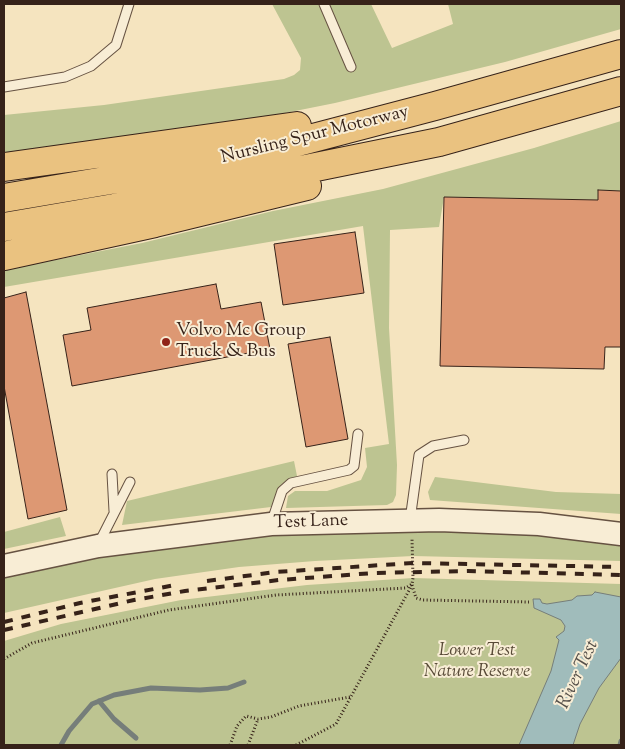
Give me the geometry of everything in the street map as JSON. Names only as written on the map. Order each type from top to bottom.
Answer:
[{"type":"highway","name":"Nursling Spur Motorway","points":[[4,198],[134,176],[275,148],[621,54]]},
{"type":"highway","name":"Nursling Spur Motorway","points":[[4,227],[114,208],[439,142],[621,92]]},
{"type":"highway","points":[[4,167],[435,106]]},
{"type":"highway","points":[[4,256],[291,191],[439,142]]},
{"type":"street","name":"Test Lane","points":[[4,566],[98,546],[271,524],[410,520],[539,524],[621,534]]},
{"type":"lane","points":[[4,87],[65,77],[91,66],[116,45],[129,4]]},
{"type":"lane","points":[[324,4],[351,68]]},
{"type":"lane","points":[[271,524],[282,491],[291,484],[349,470],[354,466],[358,434]]},
{"type":"lane","points":[[410,520],[419,456],[433,446],[464,440]]},
{"type":"lane","points":[[112,474],[114,514]]},
{"type":"lane","points":[[98,546],[130,482]]},
{"type":"path","points":[[410,520],[414,564],[412,584],[416,598],[423,600],[529,602]]},
{"type":"path","points":[[4,658],[38,642],[169,610],[276,595],[406,588],[412,584]]},
{"type":"path","points":[[296,745],[336,724],[412,584]]},
{"type":"path","points":[[230,745],[237,726],[246,716],[258,719],[271,717],[299,706],[351,696]]},
{"type":"path","points":[[248,745],[258,719]]},
{"type":"green space","points":[[272,4],[371,4],[392,48],[453,24],[448,4],[621,4],[621,29],[505,62],[335,103],[215,127],[4,161],[4,115],[104,105],[284,79],[294,75],[300,70],[301,58]]},
{"type":"green space","points":[[621,121],[621,191],[598,190],[598,200],[444,197],[439,227],[390,230],[389,328],[397,465],[396,495],[393,502],[387,505],[286,508],[288,496],[295,491],[327,491],[361,480],[367,467],[365,448],[389,444],[363,226],[4,287],[4,270],[142,243],[273,211],[383,189],[534,148]]},
{"type":"green space","points":[[294,461],[297,476],[282,484],[271,507],[122,525],[127,501]]},
{"type":"green space","points":[[435,477],[556,492],[621,494],[621,514],[430,500],[428,492]]},
{"type":"green space","points":[[60,517],[66,536],[4,549],[4,532]]},
{"type":"green space","points":[[351,528],[517,533],[621,544],[621,561],[413,556],[239,567],[155,579],[4,613],[4,574],[116,548]]},
{"type":"green space","name":"Lower Test Nature Reserve","points":[[413,578],[621,584],[621,745],[4,745],[4,641],[61,624],[181,600],[307,585]]},
{"type":"water","name":"River Test","points":[[595,592],[621,597],[621,658],[599,688],[580,724],[573,745],[519,745],[551,671],[559,640],[556,637],[564,631],[565,626],[561,620],[534,608],[533,599],[540,599],[542,603],[547,604],[572,600],[577,596],[592,595]]},
{"type":"building","points":[[598,190],[621,191],[621,347],[605,347],[604,369],[440,366],[444,197],[598,200]]},
{"type":"building","points":[[355,232],[364,293],[283,305],[274,244]]},
{"type":"building","name":"Volvo Mc Group Truck & Bus","points":[[216,284],[221,309],[261,302],[270,349],[72,386],[63,335],[91,330],[87,308]]},
{"type":"building","points":[[26,292],[67,510],[28,519],[4,386],[4,298]]},
{"type":"building","points":[[330,337],[348,439],[306,447],[288,344]]},
{"type":"waterway","points":[[61,745],[69,731],[92,704],[114,695],[151,688],[200,690],[228,688],[244,682]]},
{"type":"waterway","points":[[99,701],[114,719],[136,738]]},
{"type":"waterway","points":[[620,745],[621,741]]},
{"type":"railway","points":[[207,581],[276,572],[413,563],[621,567]]},
{"type":"railway","points":[[4,630],[134,600],[185,591],[279,580],[374,573],[468,571],[621,575]]},
{"type":"railway","points":[[4,622],[80,603],[175,585]]},
{"type":"place","name":"Volvo Mc Group Truck & Bus","points":[[166,342]]}]
